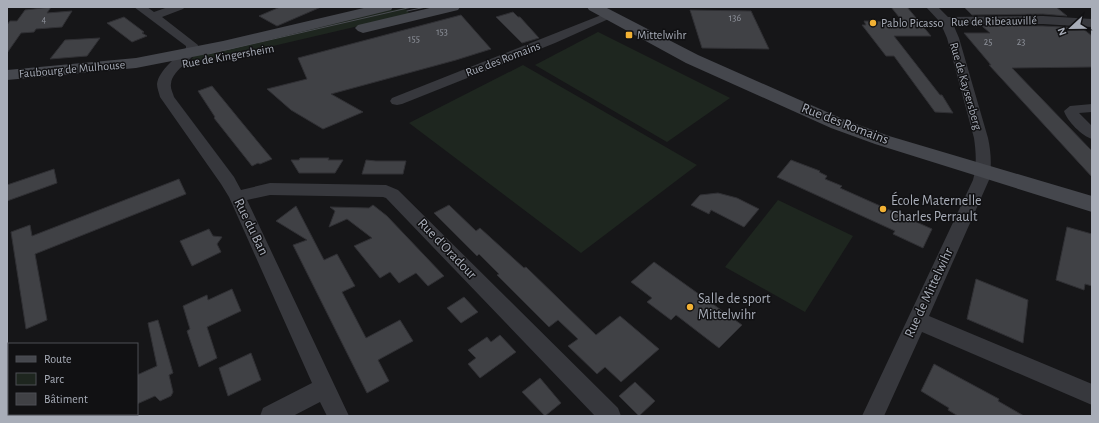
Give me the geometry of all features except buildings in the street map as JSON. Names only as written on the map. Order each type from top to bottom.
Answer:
[{"type":"main road","name":"Rue de Kingersheim","points":[[136,63],[155,58],[188,53],[386,7]]},
{"type":"main road","points":[[349,31],[453,7]]},
{"type":"main road","name":"Rue des Romains","points":[[602,11],[692,58],[832,121],[882,140],[1092,204]]},
{"type":"main road","name":"Rue de Kingersheim","points":[[136,63],[176,66],[202,63],[326,37]]},
{"type":"main road","name":"Faubourg de Mulhouse","points":[[7,75],[136,63]]},
{"type":"street","points":[[140,7],[189,41],[192,45],[192,49],[188,53]]},
{"type":"street","points":[[154,16],[179,7]]},
{"type":"street","name":"Rue de Kaysersberg","points":[[932,7],[945,21],[953,38],[981,138],[984,154],[984,170]]},
{"type":"street","name":"Rue des Romains","points":[[397,101],[551,40],[602,11]]},
{"type":"street","name":"Rue de Ribeauvillé","points":[[945,21],[1043,20],[1092,23]]},
{"type":"street","name":"Rue du Ban","points":[[188,53],[166,78],[164,86],[167,97],[228,180],[338,416]]},
{"type":"street","points":[[1092,108],[1075,109],[1071,111],[1072,114],[1092,134]]},
{"type":"street","name":"Rue de Mittelwihr","points":[[872,416],[981,180],[984,170]]},
{"type":"street","name":"Rue d'Oradour","points":[[237,197],[270,189],[386,191],[392,194],[610,416]]},
{"type":"street","points":[[916,320],[1092,396]]},
{"type":"street","points":[[271,416],[325,388]]},
{"type":"green space","points":[[405,8],[410,14],[273,46],[194,62],[191,60],[194,55],[391,9]]},
{"type":"green space","points":[[598,32],[730,98],[667,142],[535,65]]},
{"type":"green space","points":[[523,65],[697,165],[581,253],[409,123]]},
{"type":"green space","points":[[778,200],[853,236],[805,312],[725,267]]},
{"type":"tram line","points":[[204,55],[412,7]]},
{"type":"tram line","points":[[407,11],[426,7]]},
{"type":"place","name":"Pablo Picasso","points":[[873,23]]},
{"type":"place","name":"Mittelwihr","points":[[629,35]]},
{"type":"place","name":"École Maternelle Charles Perrault","points":[[883,209]]},
{"type":"place","name":"Salle de sport Mittelwihr","points":[[690,307]]}]
